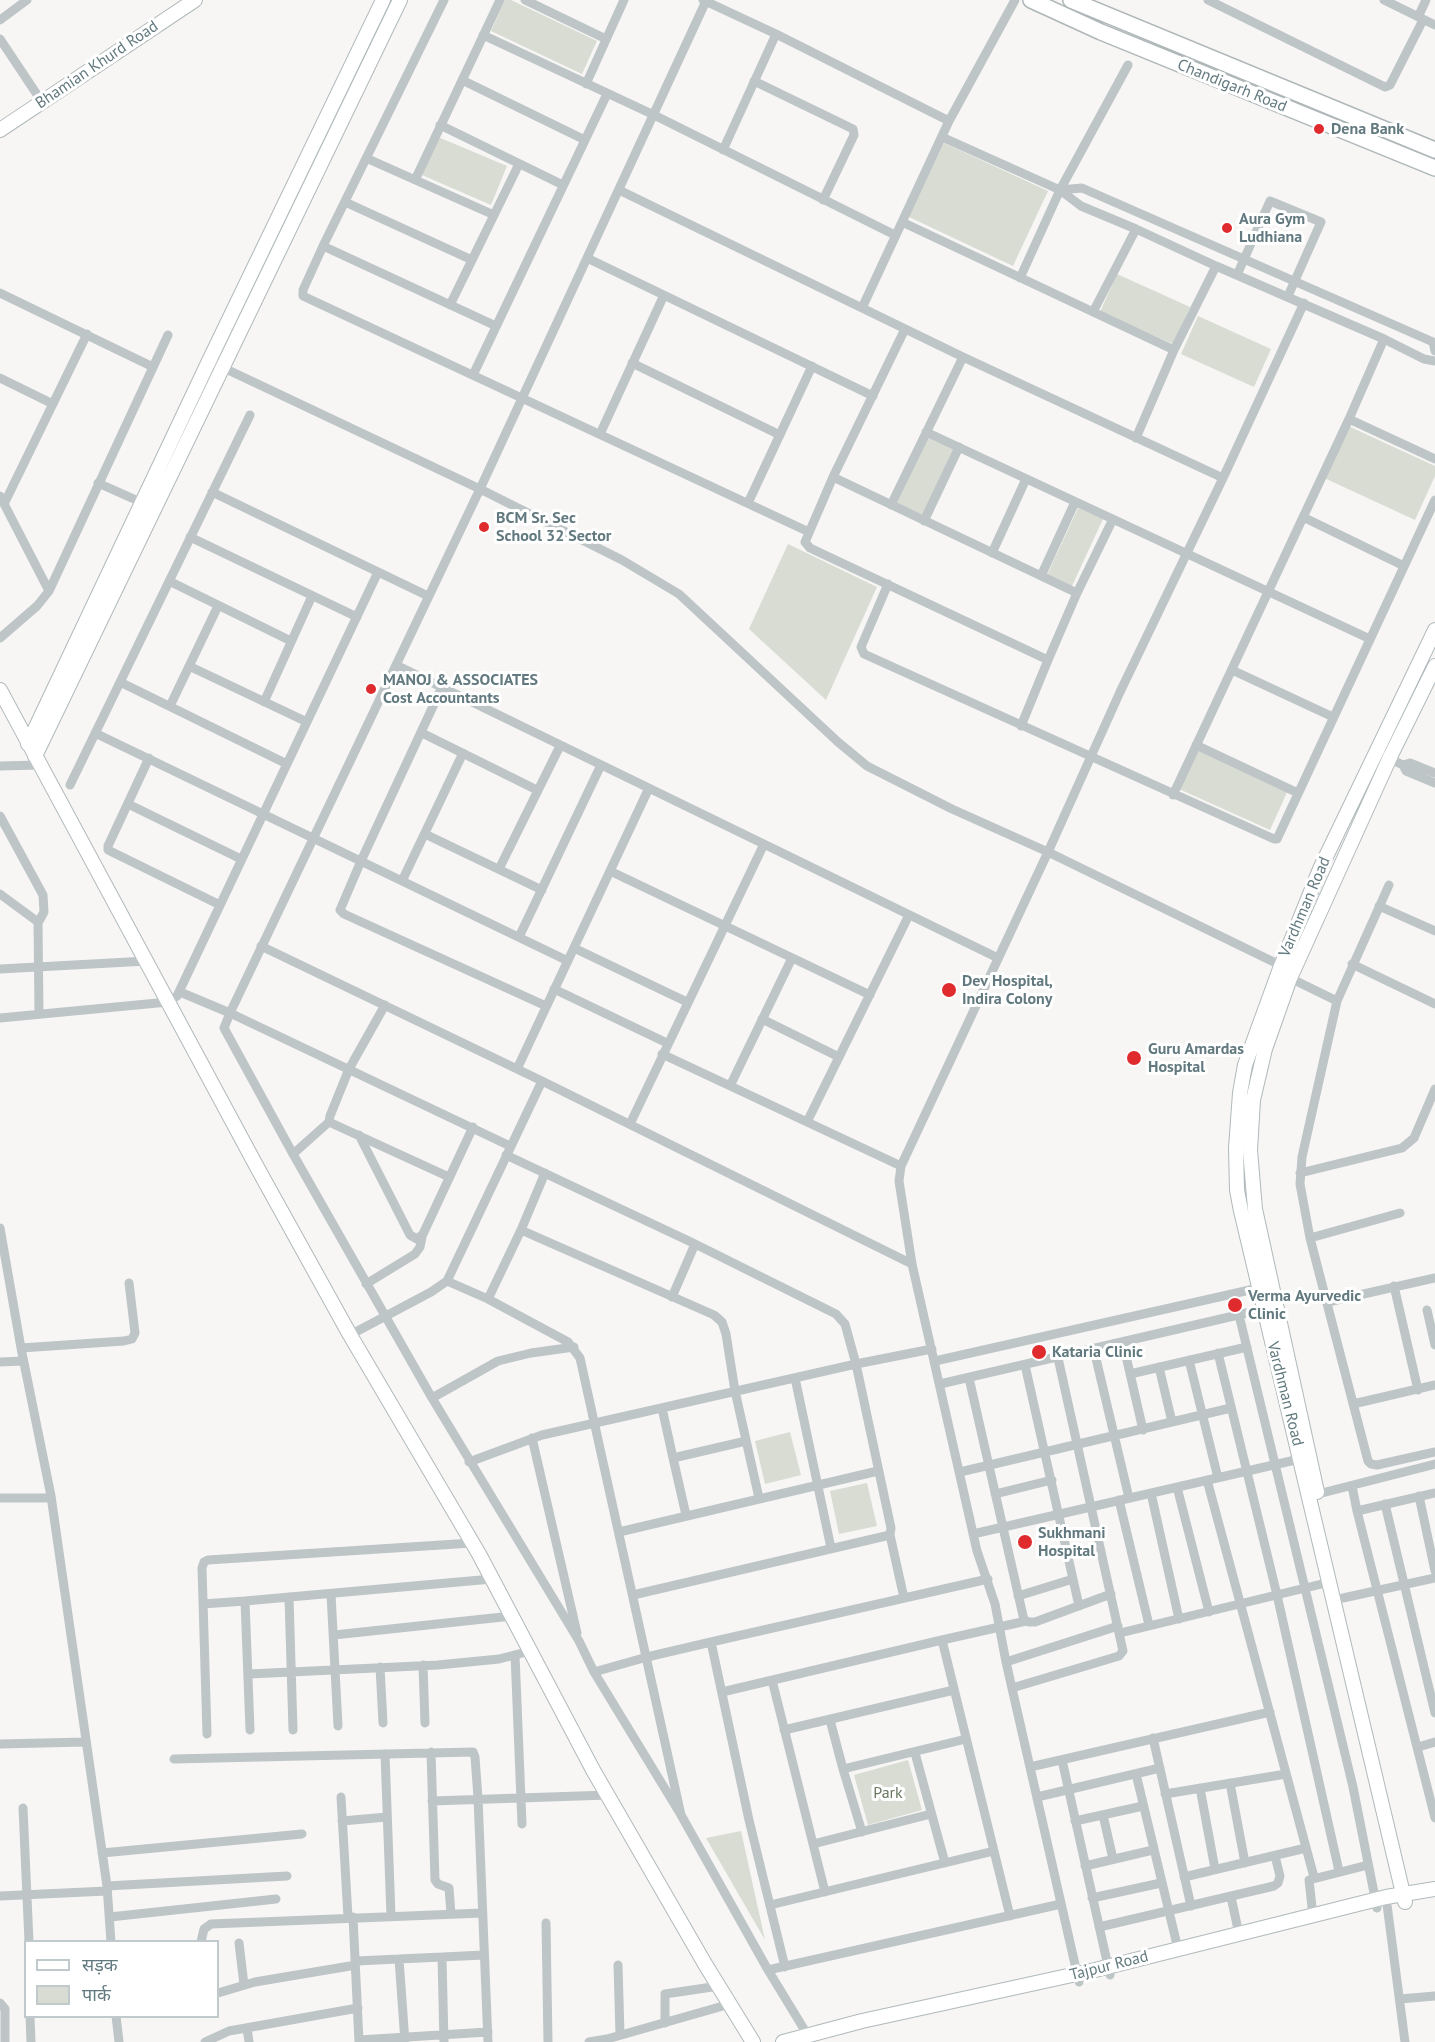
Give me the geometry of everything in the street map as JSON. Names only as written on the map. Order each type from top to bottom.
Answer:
[{"type":"main road","name":"Chandigarh Road","points":[[1031,0],[1101,32],[1435,168]]},
{"type":"main road","name":"Chandigarh Road","points":[[1071,0],[1435,150]]},
{"type":"street","points":[[0,20],[27,0]]},
{"type":"street","name":"Bhamian Khurd Road","points":[[0,130],[195,0]]},
{"type":"street","points":[[38,761],[149,506],[209,361],[383,0]]},
{"type":"street","points":[[28,744],[149,506],[223,368],[400,0]]},
{"type":"street","points":[[444,0],[303,290],[303,296],[809,532]]},
{"type":"street","points":[[415,180],[500,0]]},
{"type":"street","points":[[525,0],[606,39]]},
{"type":"street","points":[[586,84],[624,0]]},
{"type":"street","points":[[862,308],[949,121],[1015,0]]},
{"type":"street","points":[[1208,0],[1385,87],[1390,85],[1420,19],[1426,0]]},
{"type":"street","points":[[1384,0],[1435,26]]},
{"type":"street","points":[[810,2038],[768,1970],[681,1815],[594,1672],[579,1641],[469,1462],[366,1284],[224,1028],[480,489],[705,1],[949,121]]},
{"type":"street","points":[[723,150],[776,34]]},
{"type":"street","points":[[483,35],[654,115],[895,235]]},
{"type":"street","points":[[0,39],[42,102]]},
{"type":"street","points":[[1020,278],[1060,190],[1128,65]]},
{"type":"street","points":[[462,80],[585,140]]},
{"type":"street","points":[[754,81],[853,129],[854,135],[823,200]]},
{"type":"street","points":[[473,375],[607,94]]},
{"type":"street","points":[[441,125],[563,185]]},
{"type":"street","points":[[942,137],[1060,190],[1081,206],[1304,303],[1424,359],[1435,361]]},
{"type":"street","points":[[366,158],[494,215]]},
{"type":"street","points":[[450,305],[519,164]]},
{"type":"street","points":[[1060,190],[1082,188],[1433,342],[1435,351]]},
{"type":"street","points":[[619,190],[963,357],[1223,478]]},
{"type":"street","points":[[1237,275],[1270,201],[1321,222],[1288,296]]},
{"type":"street","points":[[345,202],[472,260]]},
{"type":"street","points":[[902,222],[1174,350]]},
{"type":"street","points":[[1093,312],[1136,229]]},
{"type":"street","points":[[324,246],[496,326]]},
{"type":"street","points":[[587,258],[873,396]]},
{"type":"street","points":[[1136,438],[1174,350],[1216,266]]},
{"type":"street","points":[[0,292],[153,367]]},
{"type":"street","points":[[600,434],[664,295]]},
{"type":"street","points":[[1078,1978],[988,1579],[977,1551],[912,1264],[899,1181],[901,1166],[1304,303]]},
{"type":"street","points":[[905,329],[833,477],[805,542],[810,548],[1048,660]]},
{"type":"street","points":[[49,591],[2,500],[87,334]]},
{"type":"street","points":[[0,638],[37,606],[49,591],[168,335]]},
{"type":"street","points":[[1173,795],[1349,419],[1384,339]]},
{"type":"street","points":[[891,505],[963,357]]},
{"type":"street","points":[[209,361],[480,489],[622,560],[670,587],[867,766],[952,810],[1048,852],[1288,972],[1336,1001]]},
{"type":"street","points":[[632,363],[780,435]]},
{"type":"street","points":[[748,503],[812,366]]},
{"type":"street","points":[[0,378],[53,404]]},
{"type":"street","points":[[70,785],[250,415]]},
{"type":"street","points":[[1349,419],[1435,459]]},
{"type":"street","points":[[926,432],[1370,639]]},
{"type":"street","points":[[924,520],[959,447]]},
{"type":"street","points":[[833,477],[1077,593]]},
{"type":"street","points":[[992,553],[1026,479]]},
{"type":"street","points":[[98,483],[149,506]]},
{"type":"street","points":[[212,492],[429,596]]},
{"type":"street","points":[[888,584],[861,647],[864,654],[1173,795],[1276,839],[1435,500]]},
{"type":"street","points":[[1041,576],[1075,502]]},
{"type":"street","points":[[1303,517],[1404,566]]},
{"type":"street","points":[[1021,726],[1077,593],[1113,519]]},
{"type":"street","points":[[190,537],[357,617]]},
{"type":"street","points":[[0,1018],[168,1002],[180,992],[378,572]]},
{"type":"street","points":[[169,581],[291,641]]},
{"type":"street","points":[[264,702],[312,596]]},
{"type":"street","points":[[170,706],[218,606]]},
{"type":"street","name":"Vardhman Road","points":[[1288,972],[1320,869],[1435,630]]},
{"type":"street","points":[[396,665],[998,958]]},
{"type":"street","points":[[189,666],[307,722]]},
{"type":"street","name":"Vardhman Road","points":[[1409,1897],[1330,1582],[1305,1458],[1266,1287],[1237,1190],[1236,1148],[1237,1120],[1245,1065],[1435,666]]},
{"type":"street","points":[[1232,670],[1333,717]]},
{"type":"street","points":[[120,682],[287,764]]},
{"type":"street","points":[[442,687],[340,910],[344,914],[546,1006]]},
{"type":"street","points":[[0,690],[5,708],[38,761],[350,1335],[472,1543],[608,1795],[753,2042]]},
{"type":"street","points":[[95,733],[568,961]]},
{"type":"street","points":[[422,733],[537,790]]},
{"type":"street","points":[[1196,745],[1298,793]]},
{"type":"street","points":[[499,869],[560,746]]},
{"type":"street","points":[[1375,752],[1403,765],[1410,763],[1435,773]]},
{"type":"street","points":[[402,881],[463,753]]},
{"type":"street","points":[[149,758],[108,850],[220,904]]},
{"type":"street","points":[[0,766],[38,761]]},
{"type":"street","points":[[519,937],[602,765]]},
{"type":"street","points":[[1403,765],[1406,771],[1435,783]]},
{"type":"street","points":[[517,1069],[649,788]]},
{"type":"street","points":[[128,804],[241,859]]},
{"type":"street","points":[[1,819],[43,895],[44,912],[38,923],[39,1014]]},
{"type":"street","points":[[425,834],[542,890]]},
{"type":"street","points":[[630,1124],[764,844]]},
{"type":"street","points":[[610,871],[870,995]]},
{"type":"street","points":[[1389,885],[1336,1001],[1300,1173],[1301,1197],[1366,1457],[1371,1464],[1377,1465],[1435,1452]]},
{"type":"street","points":[[0,895],[38,923]]},
{"type":"street","points":[[1379,906],[1435,931]]},
{"type":"street","points":[[807,1122],[909,915]]},
{"type":"street","points":[[261,946],[542,1081],[912,1264]]},
{"type":"street","points":[[574,948],[687,1002]]},
{"type":"street","points":[[730,1086],[792,958]]},
{"type":"street","points":[[0,969],[147,961]]},
{"type":"street","points":[[1352,964],[1435,1004]]},
{"type":"street","points":[[554,989],[667,1043]]},
{"type":"street","points":[[180,992],[230,1013],[473,1127],[545,1173],[695,1244],[839,1317],[845,1324],[856,1364],[904,1598]]},
{"type":"street","points":[[293,1154],[329,1122],[349,1069],[385,1005]]},
{"type":"street","points":[[762,1019],[839,1057]]},
{"type":"street","points":[[662,1054],[901,1166]]},
{"type":"street","points":[[350,1335],[431,1292],[447,1281],[542,1081]]},
{"type":"street","points":[[1300,1173],[1402,1148],[1414,1138],[1435,1089]]},
{"type":"street","points":[[329,1122],[449,1177]]},
{"type":"street","points":[[366,1284],[415,1254],[420,1248],[422,1237],[473,1127]]},
{"type":"street","points":[[359,1135],[410,1234],[417,1239],[422,1237]]},
{"type":"street","points":[[488,1299],[545,1173]]},
{"type":"street","points":[[1310,1238],[1400,1213]]},
{"type":"street","points":[[0,1228],[23,1361],[51,1497],[107,1889],[111,1940]]},
{"type":"street","points":[[521,1230],[710,1312],[722,1322],[759,1498]]},
{"type":"street","points":[[672,1297],[695,1244]]},
{"type":"street","points":[[1328,1302],[1435,1278]]},
{"type":"street","points":[[447,1281],[488,1299],[568,1342],[580,1358],[681,1815]]},
{"type":"street","points":[[21,1348],[132,1339],[135,1333],[129,1282]]},
{"type":"street","points":[[1394,1286],[1418,1390]]},
{"type":"street","points":[[935,1361],[1266,1287]]},
{"type":"street","name":"Vardhman Road","points":[[1266,1287],[1264,1309],[1305,1458],[1318,1494],[1409,1897]]},
{"type":"street","points":[[940,1384],[1264,1309]]},
{"type":"street","points":[[1427,1310],[1435,1345]]},
{"type":"street","points":[[1239,1315],[1353,1787],[1368,1865],[1381,1903],[1400,1999],[1405,2042]]},
{"type":"street","points":[[1123,1343],[1143,1430]]},
{"type":"street","points":[[432,1398],[498,1361],[531,1353],[574,1347]]},
{"type":"street","points":[[1130,1374],[1247,1347]]},
{"type":"street","points":[[469,1462],[532,1438],[662,1407],[932,1349]]},
{"type":"street","points":[[1094,1350],[1114,1436],[1149,1625]]},
{"type":"street","points":[[1218,1353],[1277,1595],[1339,1871]]},
{"type":"street","points":[[1012,1688],[1119,1656],[1124,1647],[1058,1358]]},
{"type":"street","points":[[1189,1360],[1218,1478]]},
{"type":"street","points":[[0,1362],[23,1361]]},
{"type":"street","points":[[1025,1365],[1079,1606]]},
{"type":"street","points":[[1159,1367],[1172,1422]]},
{"type":"street","points":[[795,1378],[831,1548]]},
{"type":"street","points":[[969,1378],[1018,1596],[1026,1621]]},
{"type":"street","points":[[1353,1404],[1435,1385]]},
{"type":"street","points":[[662,1407],[686,1515]]},
{"type":"street","points":[[960,1472],[1231,1408]]},
{"type":"street","points":[[532,1438],[579,1641]]},
{"type":"street","points":[[673,1458],[746,1442]]},
{"type":"street","points":[[974,1534],[1305,1458]]},
{"type":"street","points":[[1318,1494],[1435,1464]]},
{"type":"street","points":[[619,1532],[878,1471]]},
{"type":"street","points":[[995,1494],[1052,1480]]},
{"type":"street","points":[[1208,1480],[1239,1605],[1314,1877]]},
{"type":"street","points":[[1352,1486],[1376,1590],[1435,1818]]},
{"type":"street","points":[[1177,1487],[1209,1612]]},
{"type":"street","points":[[1151,1493],[1179,1619]]},
{"type":"street","points":[[1357,1511],[1435,1493]]},
{"type":"street","points":[[1419,1496],[1435,1568]]},
{"type":"street","points":[[0,1498],[51,1497]]},
{"type":"street","points":[[1385,1504],[1435,1713]]},
{"type":"street","points":[[633,1595],[890,1535]]},
{"type":"street","points":[[207,1734],[202,1568],[208,1560],[472,1543]]},
{"type":"street","points":[[1343,1598],[1435,1578]]},
{"type":"street","points":[[203,1604],[492,1579]]},
{"type":"street","points":[[594,1672],[647,1657],[988,1579]]},
{"type":"street","points":[[1018,1596],[1073,1579]]},
{"type":"street","points":[[1006,1662],[1119,1629],[1179,1619],[1330,1582]]},
{"type":"street","points":[[331,1594],[338,1726]]},
{"type":"street","points":[[722,1692],[999,1627],[1026,1621],[1032,1622],[1111,1594]]},
{"type":"street","points":[[289,1597],[293,1730]]},
{"type":"street","points":[[245,1601],[250,1730]]},
{"type":"street","points":[[334,1635],[512,1616]]},
{"type":"street","points":[[942,1640],[1010,1916]]},
{"type":"street","points":[[711,1642],[785,1966]]},
{"type":"street","points":[[249,1674],[423,1665],[515,1655],[530,1650]]},
{"type":"street","points":[[515,1655],[522,1824]]},
{"type":"street","points":[[423,1665],[425,1723]]},
{"type":"street","points":[[380,1667],[383,1723]]},
{"type":"street","points":[[772,1680],[825,1892]]},
{"type":"street","points":[[784,1730],[954,1690]]},
{"type":"street","points":[[1030,1767],[1270,1712]]},
{"type":"street","points":[[830,1720],[862,1832]]},
{"type":"street","points":[[1153,1738],[1191,1906]]},
{"type":"street","points":[[843,1769],[966,1739]]},
{"type":"street","points":[[0,1744],[86,1742]]},
{"type":"street","points":[[1418,1747],[1435,1742]]},
{"type":"street","points":[[431,1752],[435,1880],[438,1884],[448,1886],[450,1890],[451,1914]]},
{"type":"street","points":[[174,1759],[473,1752],[478,1798],[488,2037],[359,2041],[356,1963],[341,1797]]},
{"type":"street","points":[[915,1753],[945,1863]]},
{"type":"street","points":[[385,1754],[391,1916]]},
{"type":"street","points":[[1062,1760],[1109,1971]]},
{"type":"street","points":[[1036,1797],[1160,1768]]},
{"type":"street","points":[[1136,1774],[1178,1949]]},
{"type":"street","points":[[1165,1794],[1286,1774]]},
{"type":"street","points":[[1230,1783],[1245,1863]]},
{"type":"street","points":[[1200,1788],[1215,1869]]},
{"type":"street","points":[[432,1801],[608,1795]]},
{"type":"street","points":[[1075,1821],[1143,1806]]},
{"type":"street","points":[[23,1808],[29,1940]]},
{"type":"street","points":[[813,1844],[931,1814]]},
{"type":"street","points":[[1103,1815],[1113,1859]]},
{"type":"street","points":[[342,1821],[387,1817]]},
{"type":"street","points":[[102,1853],[302,1834]]},
{"type":"street","points":[[1184,1877],[1306,1848]]},
{"type":"street","points":[[1085,1866],[1154,1850]]},
{"type":"street","points":[[770,1905],[994,1851]]},
{"type":"street","points":[[1099,1927],[1276,1885],[1280,1876],[1275,1856]]},
{"type":"street","points":[[1313,1916],[1309,1880],[1368,1865]]},
{"type":"street","points":[[0,1896],[287,1876]]},
{"type":"street","points":[[1092,1898],[1161,1883]]},
{"type":"street","name":"Tajpur Road","points":[[1109,1971],[1178,1949],[1313,1916],[1409,1897],[1435,1889]]},
{"type":"street","points":[[1230,1896],[1239,1934]]},
{"type":"street","name":"Tajpur Road","points":[[1409,1897],[1435,1898]]},
{"type":"street","points":[[110,1917],[276,1899]]},
{"type":"street","name":"Tajpur Road","points":[[783,2042],[810,2038],[1109,1971],[1381,1903]]},
{"type":"street","points":[[768,1970],[1061,1904]]},
{"type":"street","points":[[201,1940],[204,1929],[211,1924],[482,1913]]},
{"type":"street","points":[[546,1923],[548,2042]]},
{"type":"street","points":[[239,1943],[244,1985]]},
{"type":"street","points":[[219,1993],[244,1985],[356,1963],[484,1955]]},
{"type":"street","points":[[442,1958],[444,2038]]},
{"type":"street","points":[[399,1959],[404,2039]]},
{"type":"street","points":[[618,1965],[620,2035]]},
{"type":"street","points":[[664,2023],[665,1994],[719,1986]]},
{"type":"street","points":[[1400,1999],[1435,1996]]},
{"type":"street","points":[[0,2003],[5,2009],[5,2042]]},
{"type":"street","points":[[589,2042],[730,2004]]},
{"type":"street","points":[[205,2042],[229,2031],[358,2008]]},
{"type":"street","points":[[30,2018],[31,2042]]},
{"type":"street","points":[[116,2018],[119,2042]]},
{"type":"street","points":[[247,2028],[249,2042]]},
{"type":"green space","points":[[505,0],[511,0],[597,41],[582,74],[491,31]]},
{"type":"green space","points":[[438,137],[507,166],[491,205],[422,175]]},
{"type":"green space","points":[[944,143],[1048,191],[1013,266],[909,217]]},
{"type":"green space","points":[[1117,274],[1190,307],[1173,344],[1100,312]]},
{"type":"green space","points":[[1198,316],[1271,349],[1254,387],[1181,354]]},
{"type":"green space","points":[[1346,425],[1435,466],[1435,476],[1415,520],[1322,477]]},
{"type":"green space","points":[[928,438],[953,449],[923,515],[897,503]]},
{"type":"green space","points":[[1078,508],[1103,519],[1072,586],[1047,575]]},
{"type":"green space","points":[[788,544],[877,587],[826,700],[749,629]]},
{"type":"green space","points":[[1198,747],[1289,788],[1270,830],[1179,789]]},
{"type":"green space","points":[[790,1432],[801,1475],[765,1484],[755,1441]]},
{"type":"green space","points":[[867,1483],[877,1526],[839,1534],[830,1491]]},
{"type":"green space","name":"Park","points":[[908,1760],[922,1810],[868,1825],[854,1775]]},
{"type":"green space","points":[[741,1831],[765,1940],[706,1838]]},
{"type":"place","name":"Dena Bank","points":[[1319,129]]},
{"type":"place","name":"Aura Gym Ludhiana","points":[[1227,228]]},
{"type":"place","name":"BCM Sr. Sec School 32 Sector","points":[[484,527]]},
{"type":"place","name":"MANOJ & ASSOCIATES Cost Accountants","points":[[371,689]]},
{"type":"place","name":"Dev Hospital, Indira Colony","points":[[949,990]]},
{"type":"place","name":"Guru Amardas Hospital","points":[[1134,1058]]},
{"type":"place","name":"Verma Ayurvedic Clinic","points":[[1235,1305]]},
{"type":"place","name":"Kataria Clinic","points":[[1039,1352]]},
{"type":"place","name":"Sukhmani Hospital","points":[[1025,1542]]}]
